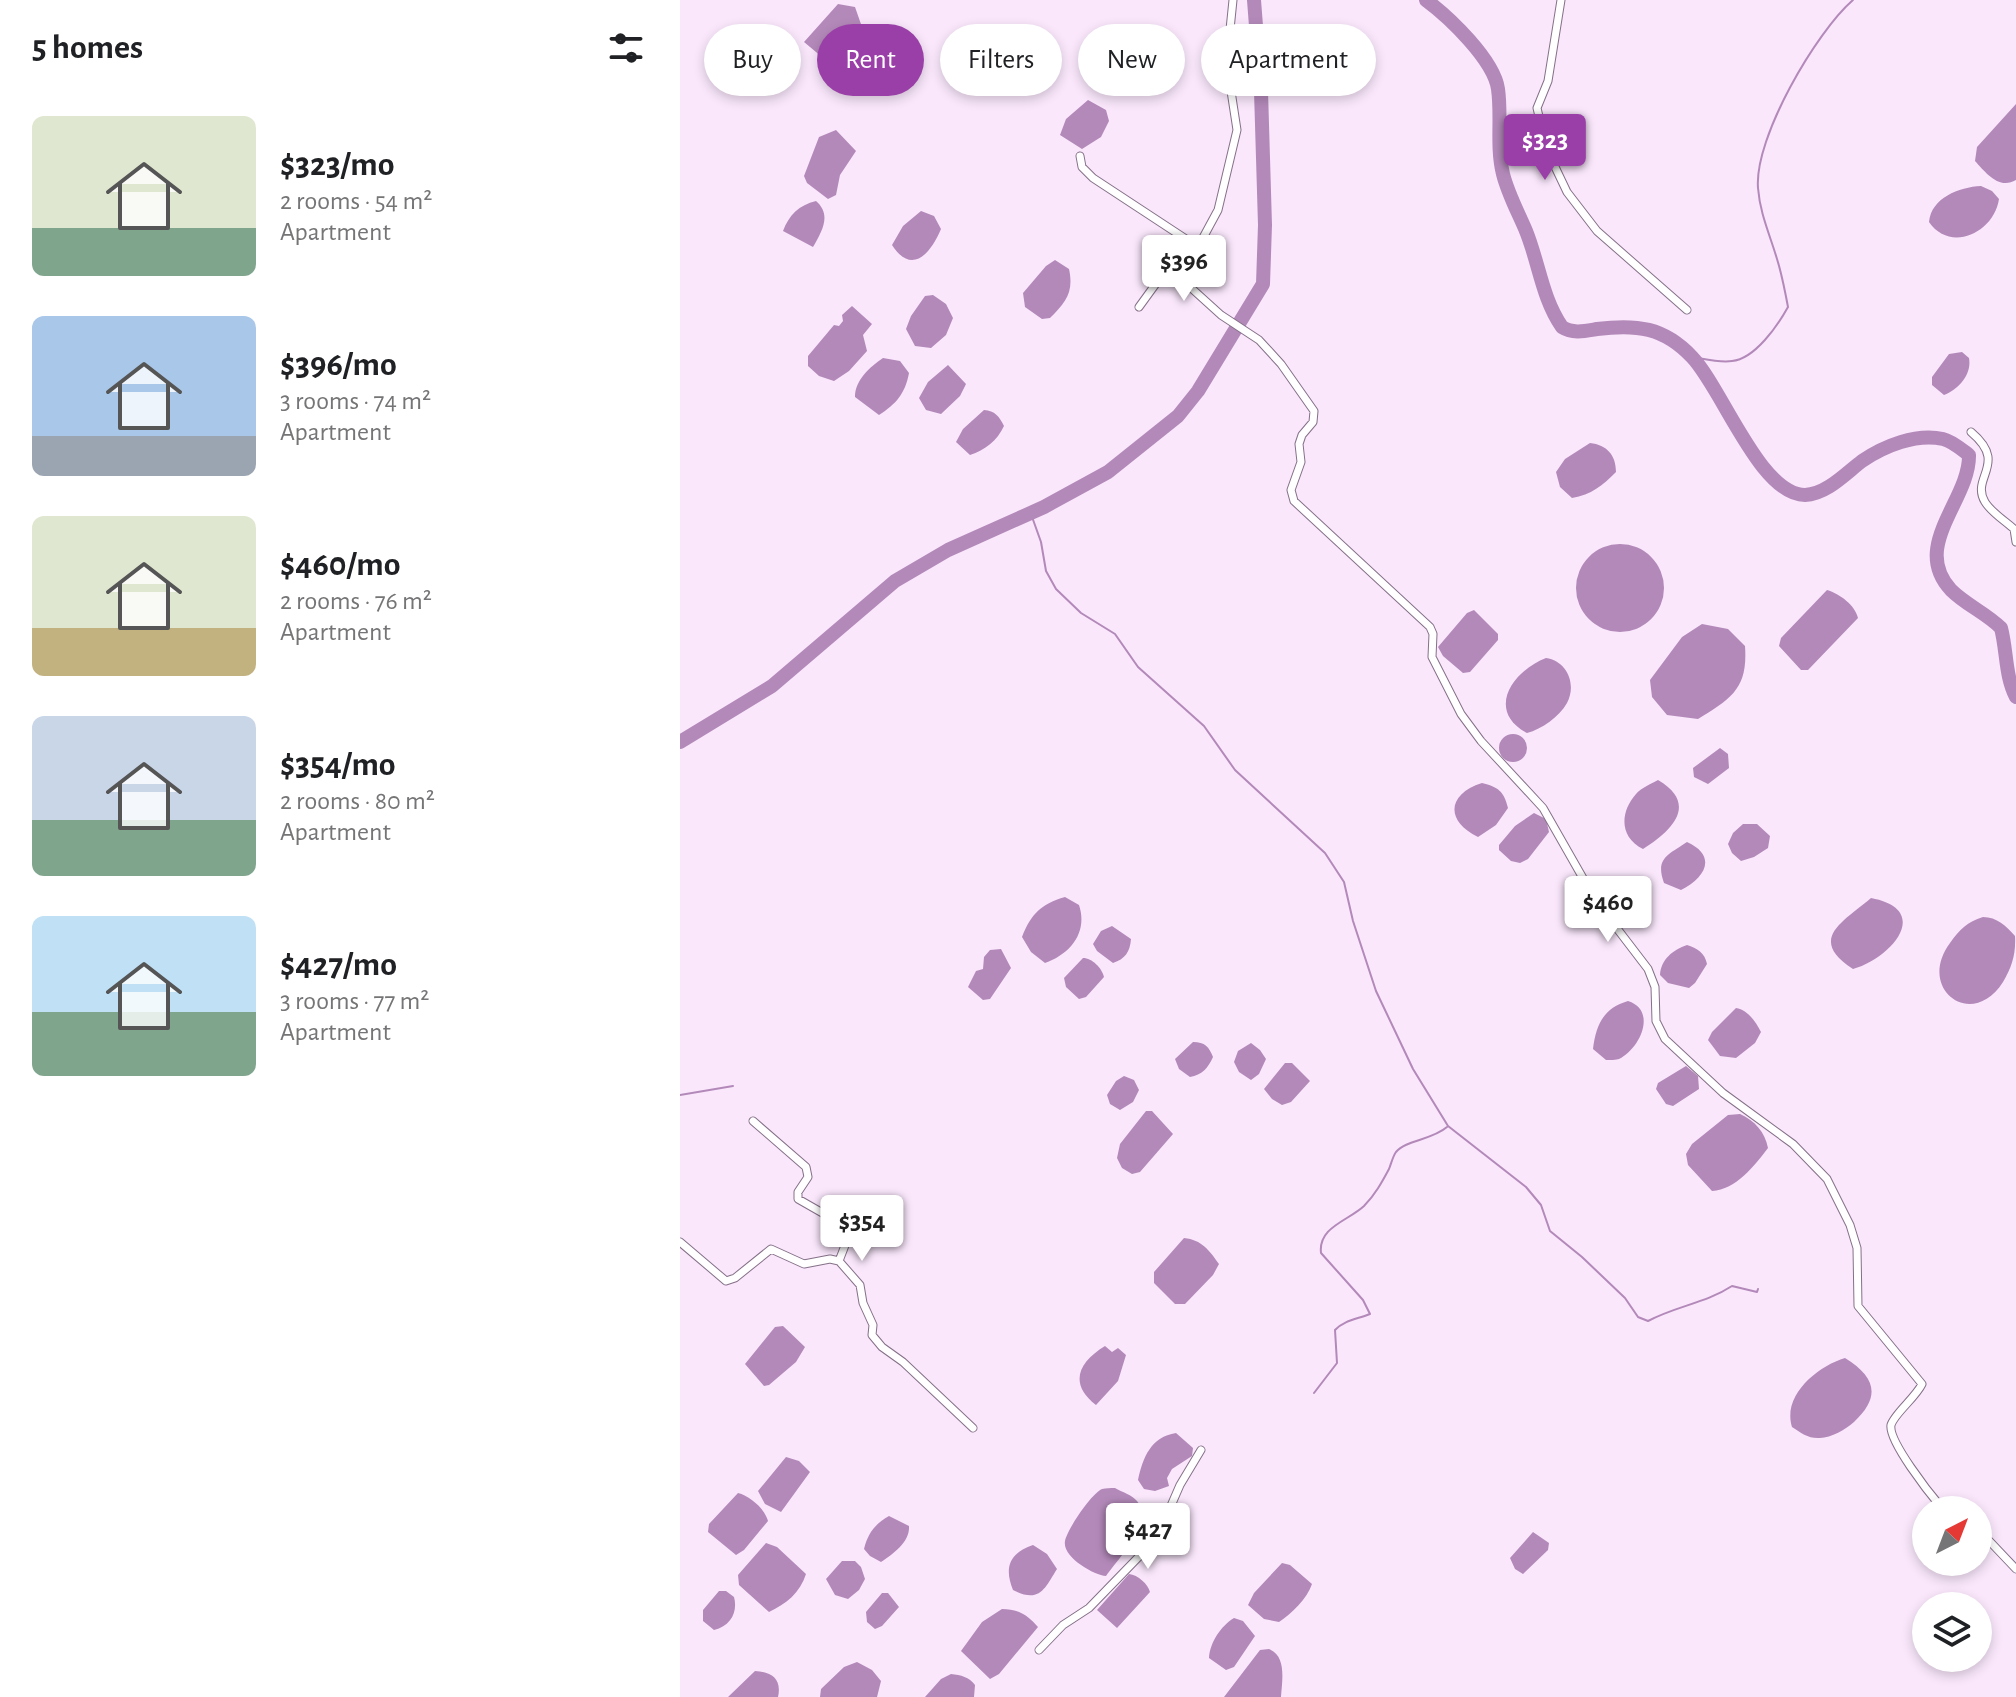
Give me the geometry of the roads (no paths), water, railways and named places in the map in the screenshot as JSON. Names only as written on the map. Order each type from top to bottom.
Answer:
[{"type":"street","points":[[1139,307],[1168,267],[1198,247],[1218,210],[1237,130],[1231,91],[1221,77],[1220,65],[1228,49],[1233,0]]},
{"type":"street","points":[[1561,0],[1548,81],[1537,108],[1547,150],[1567,192],[1597,231],[1687,310]]},
{"type":"street","points":[[1080,156],[1082,167],[1093,178],[1198,247]]},
{"type":"street","points":[[1168,267],[1221,315],[1259,340],[1281,364],[1314,411],[1313,422],[1299,444],[1301,462],[1291,490],[1294,501],[1430,627],[1433,634],[1432,657],[1461,714],[1481,741],[1543,808],[1596,901],[1648,969],[1655,987],[1656,1021],[1665,1039],[1723,1093],[1793,1144],[1827,1179],[1850,1225],[1857,1248],[1858,1306],[1922,1384],[1892,1423],[1892,1434],[1912,1470],[1932,1496]]},
{"type":"street","points":[[1971,432],[1983,442],[1990,461],[1981,491],[1986,504],[2014,529],[2016,542]]},
{"type":"street","points":[[753,1121],[806,1167],[808,1177],[797,1195],[798,1199],[833,1219],[849,1235],[839,1261]]},
{"type":"street","points":[[680,1242],[726,1281],[735,1278],[771,1249],[804,1264],[830,1259],[839,1261],[860,1285],[863,1303],[873,1325],[872,1335],[973,1428]]},
{"type":"street","points":[[1039,1650],[1063,1625],[1089,1608],[1157,1538],[1180,1485],[1201,1450]]},
{"type":"street","points":[[1992,1544],[2016,1569]]},
{"type":"waterway","points":[[680,742],[772,686],[895,581],[948,550],[1044,507],[1108,472],[1178,416],[1198,391],[1263,284],[1265,225],[1261,91],[1254,0]]},
{"type":"waterway","points":[[1426,0],[1469,40],[1495,78],[1503,174],[1550,304],[1562,327],[1570,331],[1637,328],[1671,339],[1704,372],[1757,460],[1788,490],[1805,495],[1821,491],[1862,461],[1911,439],[1943,439],[1969,455],[1967,472],[1939,540],[1937,557],[1940,573],[1951,590],[2001,628],[2010,681],[2016,697]]},
{"type":"waterway","points":[[1693,357],[1723,362],[1741,359],[1765,340],[1788,307],[1761,207],[1759,167],[1766,142],[1790,87],[1822,36],[1853,0]]},
{"type":"waterway","points":[[1031,514],[1041,542],[1046,571],[1056,589],[1081,613],[1115,634],[1138,667],[1204,726],[1235,770],[1325,853],[1344,882],[1376,991],[1413,1069],[1448,1126],[1526,1187],[1541,1205],[1550,1231],[1625,1298],[1638,1317],[1648,1321],[1712,1297],[1732,1286],[1757,1292],[1758,1289]]},
{"type":"waterway","points":[[680,1095],[733,1086]]},
{"type":"waterway","points":[[1314,1393],[1337,1363],[1335,1330],[1370,1314],[1363,1300],[1321,1253],[1324,1237],[1335,1225],[1368,1202],[1400,1148],[1447,1127]]}]
